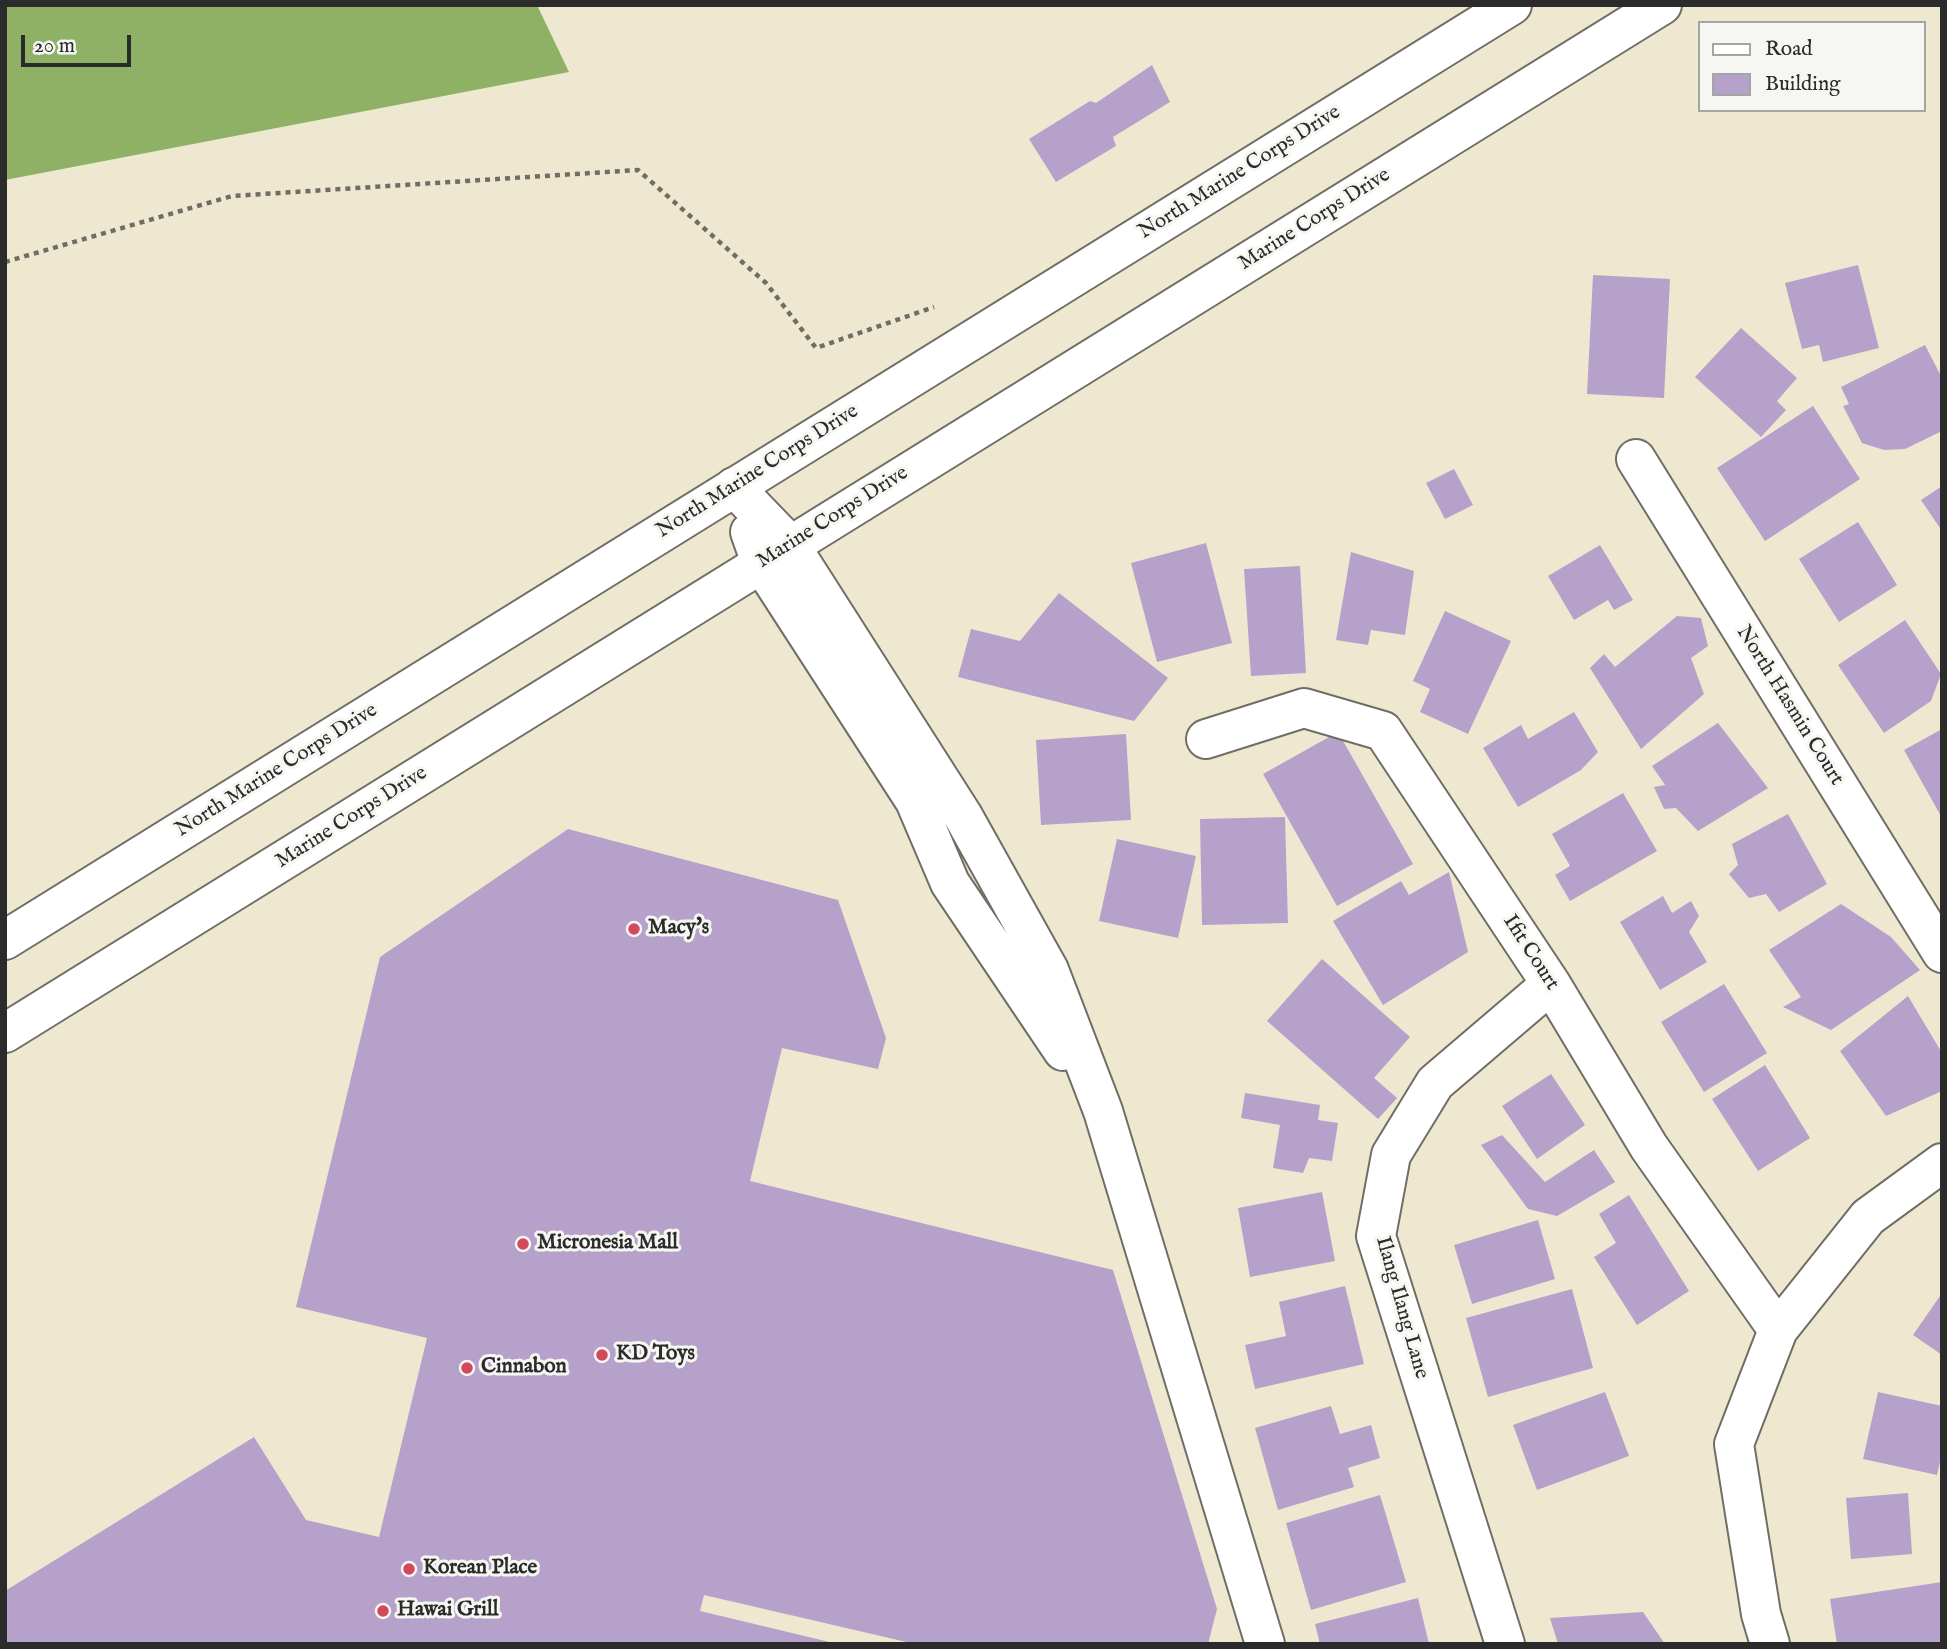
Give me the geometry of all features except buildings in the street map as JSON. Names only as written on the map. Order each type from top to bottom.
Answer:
[{"type":"street","name":"North Marine Corps Drive","points":[[5,940],[1512,5]]},
{"type":"street","name":"Marine Corps Drive","points":[[5,1033],[1662,5]]},
{"type":"street","name":"North Hasmin Court","points":[[1636,459],[1942,953]]},
{"type":"street","points":[[734,487],[915,801],[950,883],[1103,1111],[1265,1644]]},
{"type":"street","name":"Ifit Court","points":[[1206,739],[1304,708],[1383,730],[1550,984],[1649,1147],[1777,1330]]},
{"type":"street","name":"Ilang Ilang Lane","points":[[1505,1644],[1376,1236],[1391,1155],[1434,1083],[1550,984]]},
{"type":"street","points":[[1770,1644],[1761,1614],[1734,1444],[1777,1330],[1868,1217],[1942,1163]]},
{"type":"path","points":[[5,262],[232,196],[638,170],[766,283],[816,348],[934,307]]},
{"type":"green space","points":[[5,5],[537,5],[569,72],[5,180]]},
{"type":"place","name":"Macy's","points":[[634,929]]},
{"type":"place","name":"Micronesia Mall","points":[[523,1244]]},
{"type":"place","name":"KD Toys","points":[[602,1355]]},
{"type":"place","name":"Cinnabon","points":[[467,1368]]},
{"type":"place","name":"Korean Place","points":[[409,1569]]},
{"type":"place","name":"Hawai Grill","points":[[383,1611]]}]
